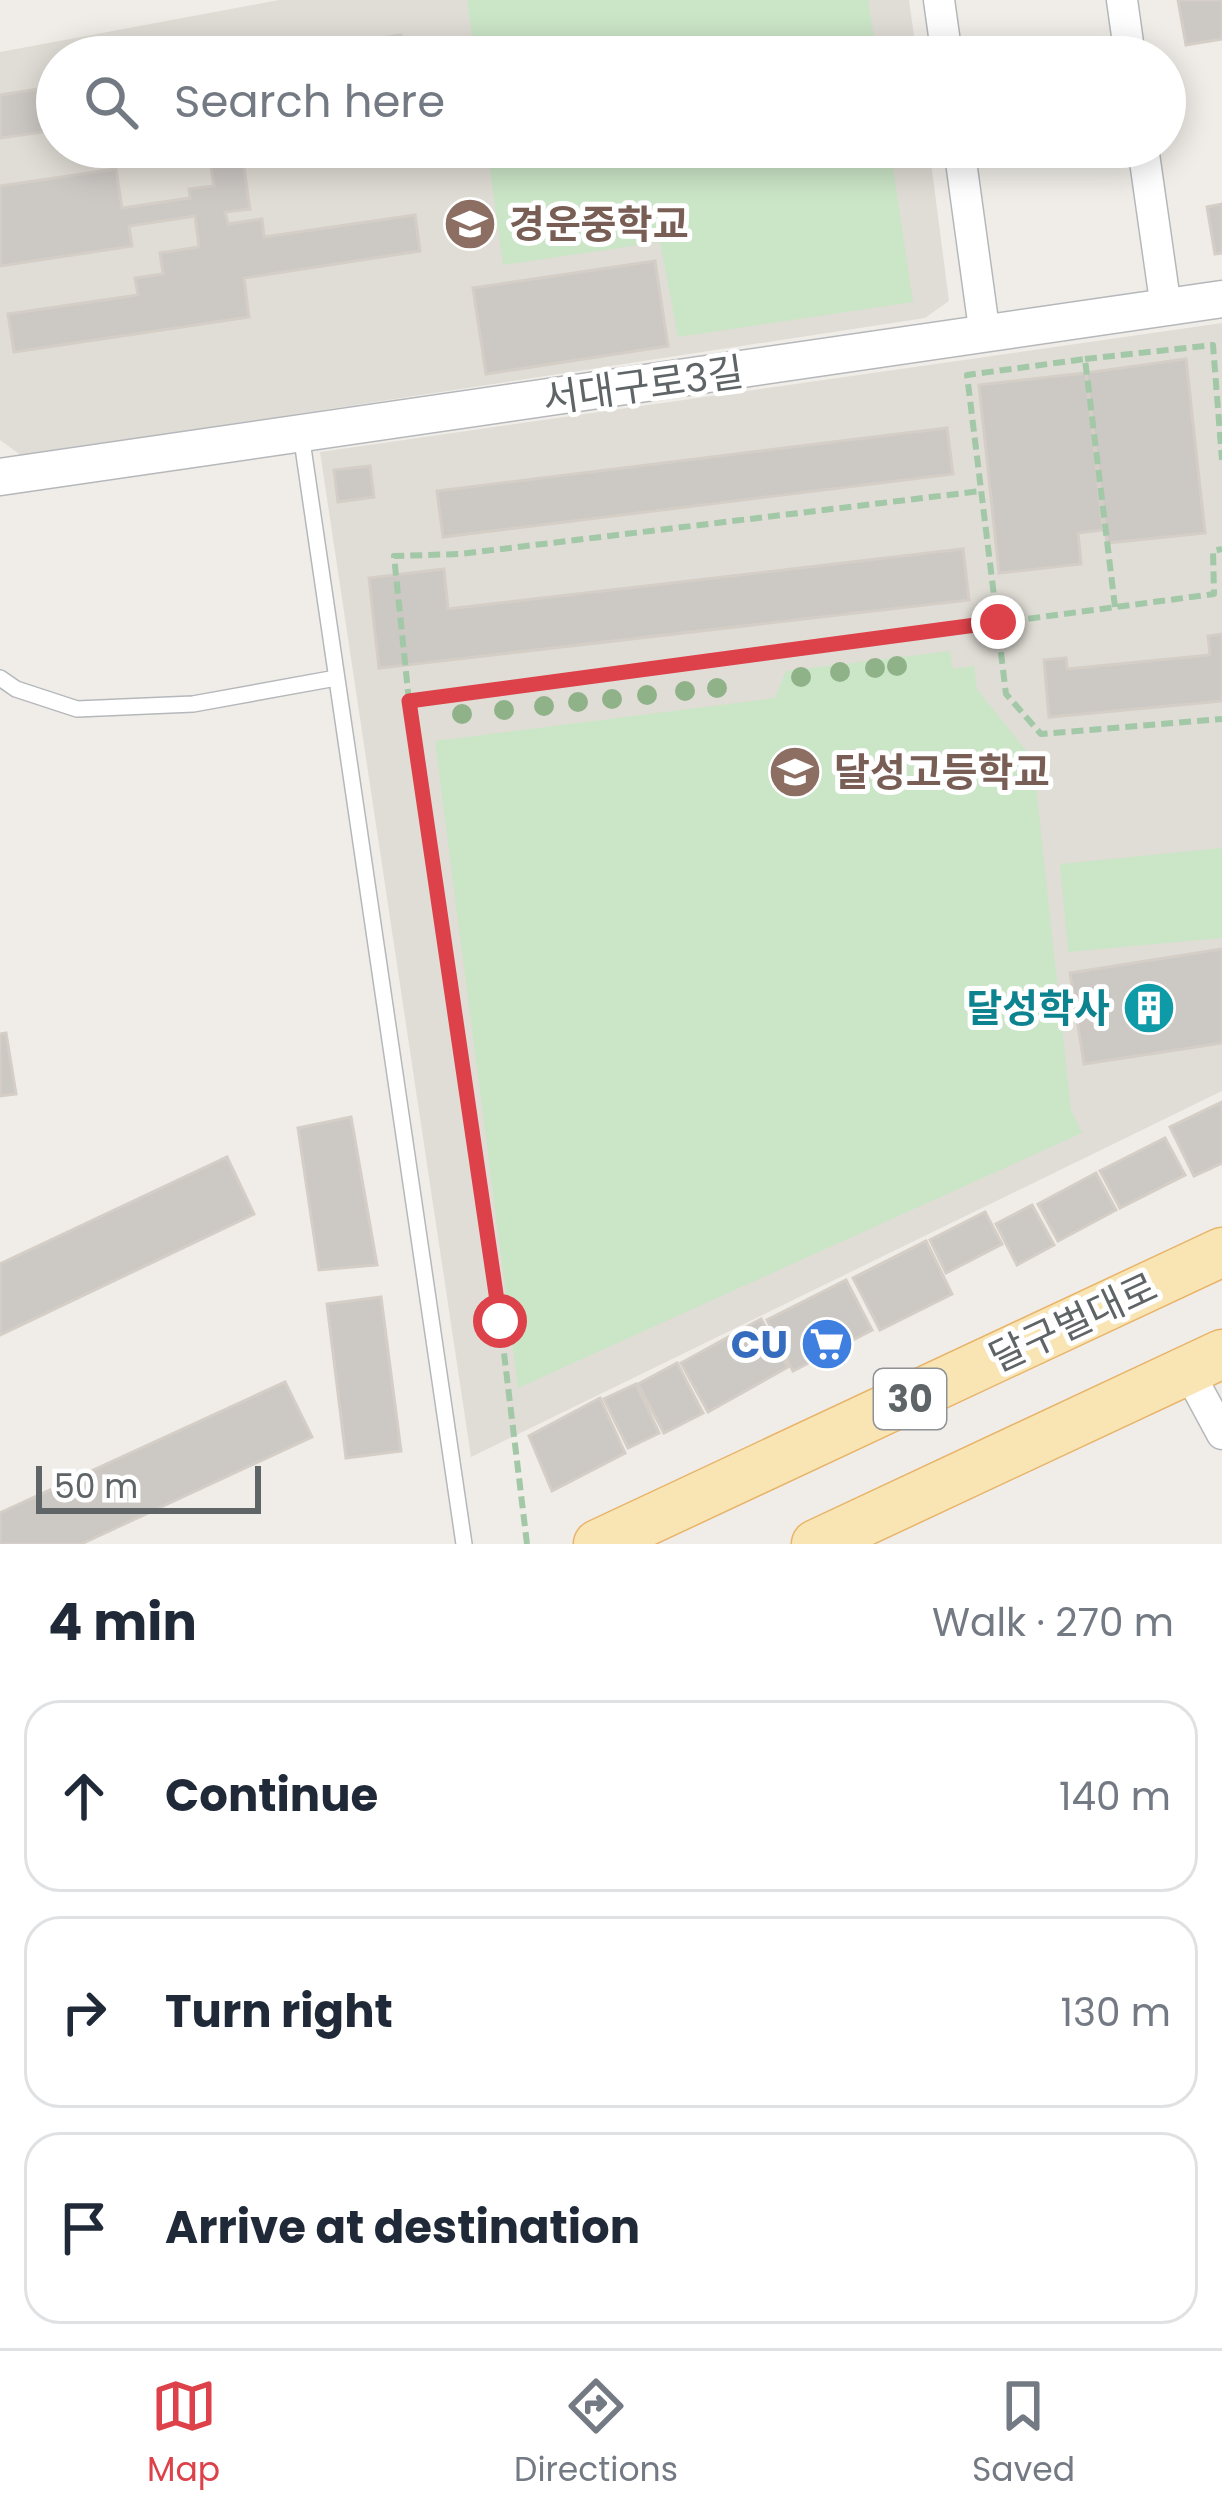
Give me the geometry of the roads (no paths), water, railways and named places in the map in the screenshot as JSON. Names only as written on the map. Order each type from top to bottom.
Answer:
[{"type":"main road","name":"달구벌대로","points":[[598,1544],[1222,1252]]},
{"type":"main road","name":"30","points":[[817,1544],[1205,1363]]},
{"type":"street","points":[[939,0],[944,36]]},
{"type":"street","points":[[1122,0],[1127,36]]},
{"type":"street","points":[[962,168],[985,336]]},
{"type":"street","points":[[1146,168],[1166,308]]},
{"type":"street","name":"서대구로3길","points":[[0,477],[1222,299]]},
{"type":"street","points":[[1205,1363],[1222,1434]]},
{"type":"lane","points":[[301,434],[464,1544]]},
{"type":"lane","points":[[0,678],[16,689],[77,709],[193,704],[336,678]]},
{"type":"place","name":"경운중학교","points":[[470,224]]},
{"type":"place","name":"달성고등학교","points":[[795,772]]},
{"type":"place","name":"달성학사","points":[[1149,1008]]},
{"type":"place","name":"CU","points":[[827,1344]]}]
